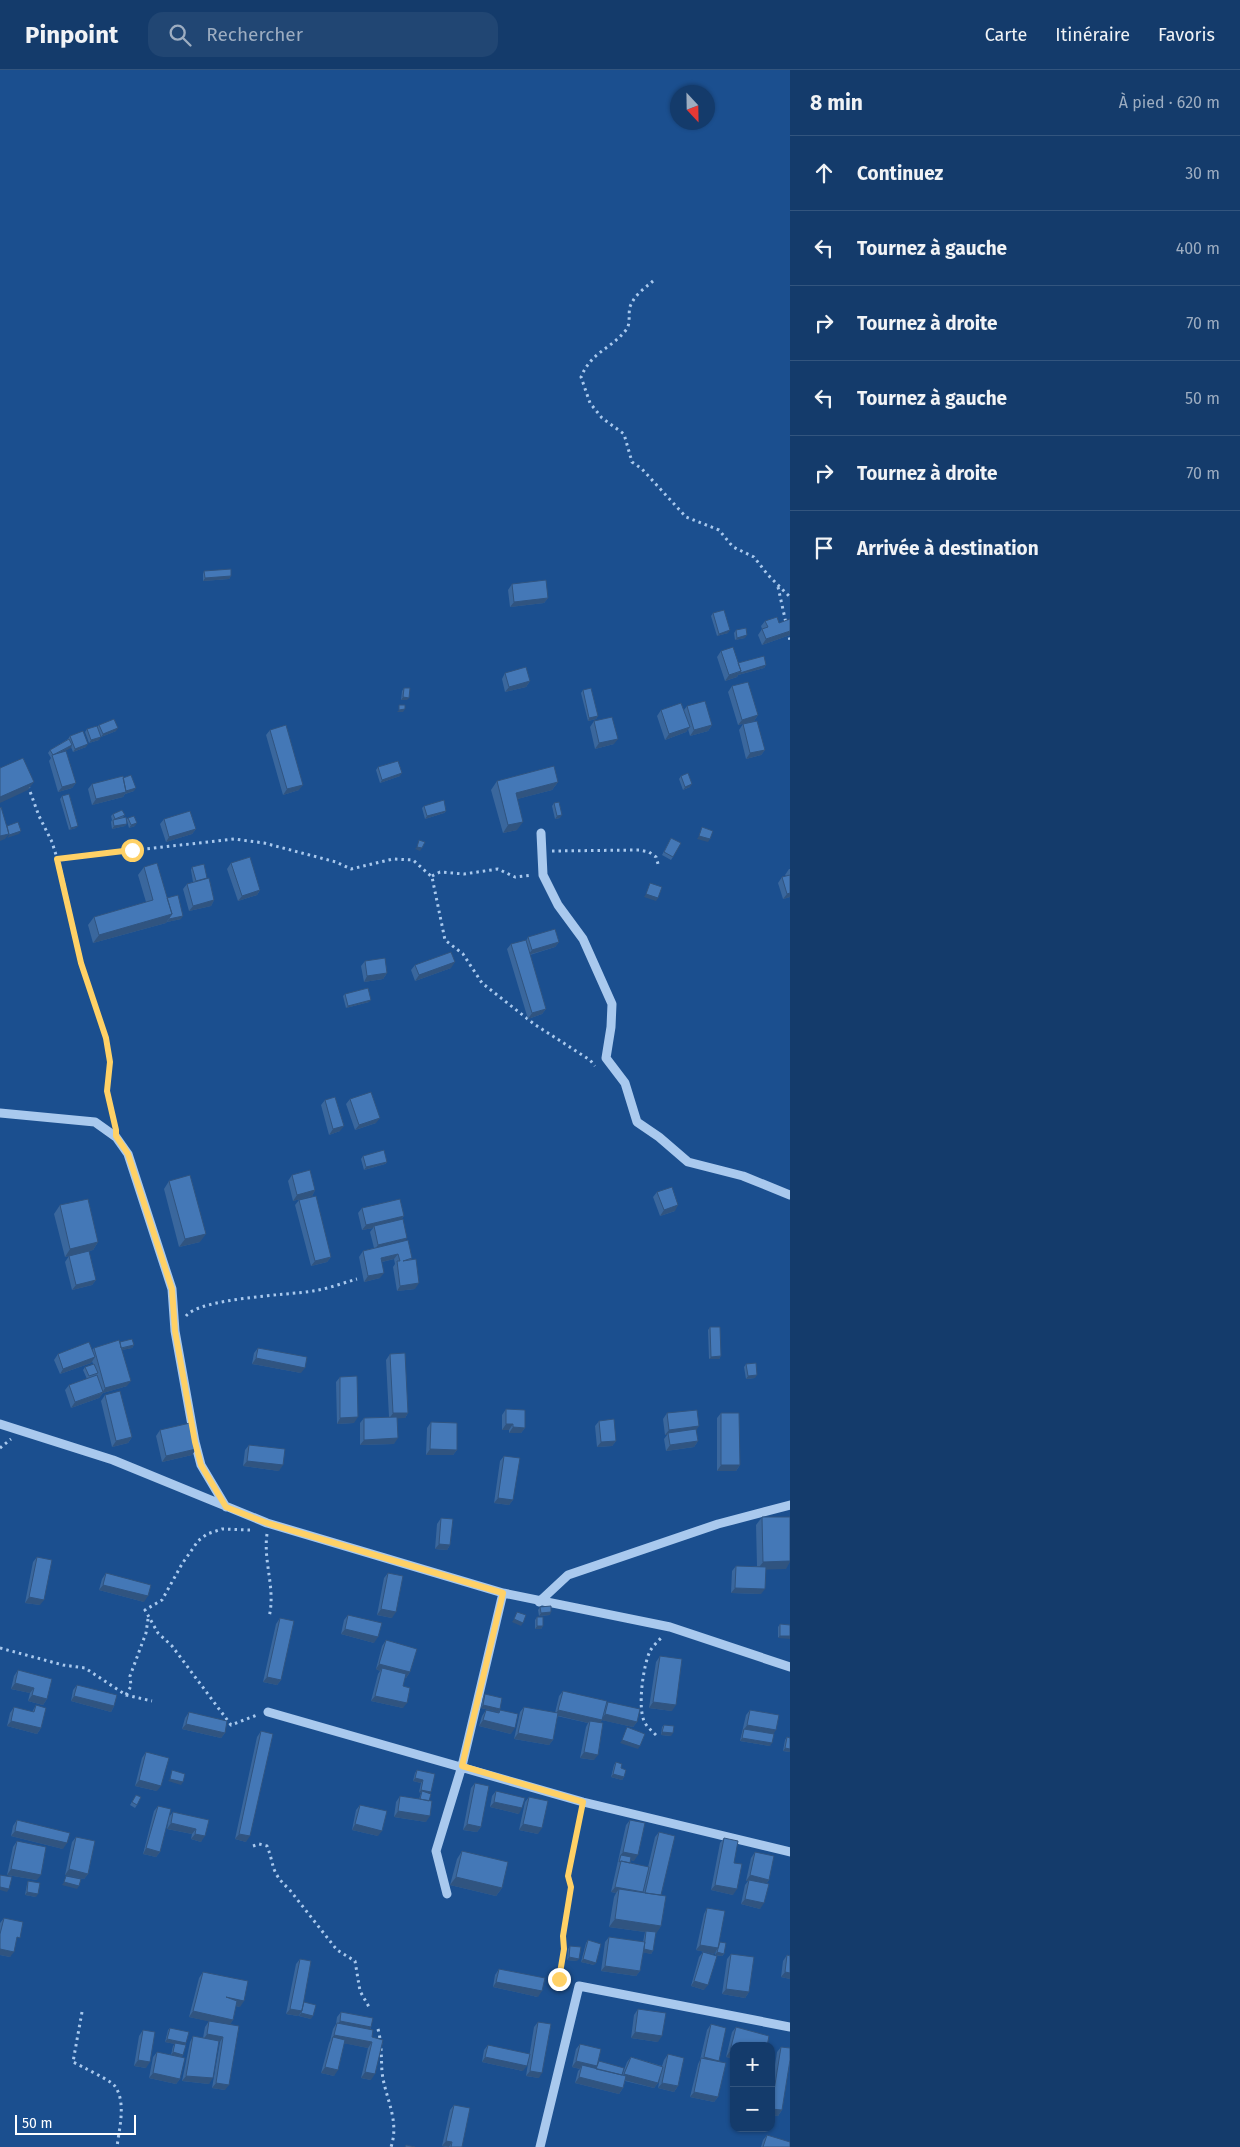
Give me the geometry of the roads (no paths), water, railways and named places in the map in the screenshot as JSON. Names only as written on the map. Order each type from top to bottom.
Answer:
[{"type":"street","points":[[541,833],[543,875],[558,905],[583,939],[612,1004],[606,1058],[626,1083],[637,1122],[659,1137],[688,1162],[743,1176],[790,1195]]},
{"type":"street","points":[[0,1113],[95,1122],[116,1136],[128,1154],[172,1289],[175,1331],[195,1442],[201,1465],[226,1507]]},
{"type":"street","points":[[0,1424],[114,1460],[267,1523],[503,1593],[539,1602],[670,1627],[790,1666]]},
{"type":"street","points":[[539,1602],[568,1575],[718,1524],[790,1505]]},
{"type":"street","points":[[447,1894],[436,1851],[462,1766],[503,1593]]},
{"type":"street","points":[[268,1712],[583,1802],[790,1852]]},
{"type":"street","points":[[540,2147],[579,1986],[790,2027]]}]
